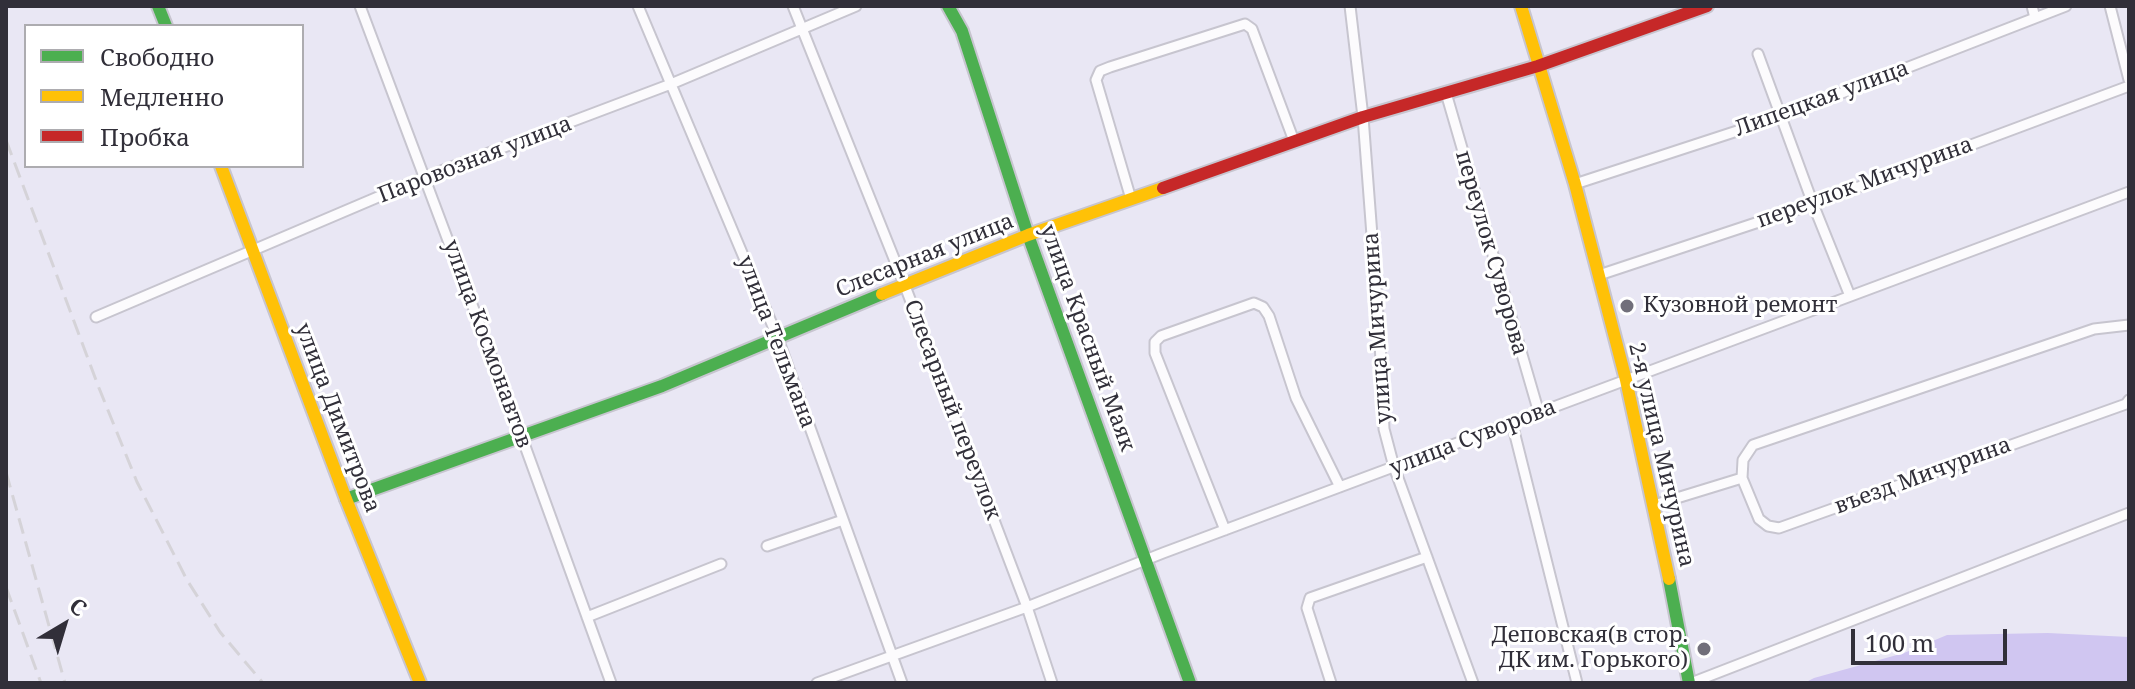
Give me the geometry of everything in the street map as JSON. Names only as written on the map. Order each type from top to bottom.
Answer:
[{"type":"street","name":"улица Космонавтов","points":[[360,6],[611,683]]},
{"type":"street","name":"улица Тельмана","points":[[638,6],[777,336],[902,683]]},
{"type":"street","name":"Слесарный переулок","points":[[793,6],[905,286],[1027,607],[1052,683]]},
{"type":"street","name":"Паровозная улица","points":[[96,317],[425,177],[671,84],[856,6]]},
{"type":"street","name":"улица Красный Маяк","points":[[948,6],[962,31],[1028,235],[1190,683]]},
{"type":"street","name":"улица Мичурина","points":[[1350,6],[1363,117],[1384,429],[1394,467],[1473,683]]},
{"type":"street","name":"2-я улица Мичурина","points":[[1521,6],[1575,184],[1626,380],[1690,683]]},
{"type":"street","name":"Слесарная улица","points":[[346,499],[662,386],[1028,235],[1363,117],[1538,66],[1707,6]]},
{"type":"street","points":[[2032,6],[2035,18]]},
{"type":"street","name":"Липецкая улица","points":[[1575,184],[1780,117],[2066,6]]},
{"type":"street","points":[[2110,6],[2129,80]]},
{"type":"street","points":[[1131,199],[1096,80],[1100,71],[1110,67],[1245,24],[1252,29],[1294,141]]},
{"type":"street","points":[[1758,54],[1850,296]]},
{"type":"street","name":"переулок Мичурина","points":[[1599,275],[1813,204],[2129,86]]},
{"type":"street","name":"переулок Суворова","points":[[1446,93],[1539,413]]},
{"type":"street","name":"улица Димитрова","points":[[222,168],[346,499],[420,683]]},
{"type":"street","name":"улица Суворова","points":[[817,683],[1027,607],[2129,192]]},
{"type":"street","points":[[1225,530],[1155,353],[1155,342],[1161,336],[1254,303],[1263,307],[1269,316],[1296,398],[1340,487]]},
{"type":"street","points":[[1654,505],[1742,478],[1743,460],[1753,445],[2094,329],[2129,325]]},
{"type":"street","name":"въезд Мичурина","points":[[1742,478],[1759,519],[1768,526],[1779,528],[2126,404],[2129,400]]},
{"type":"street","points":[[1512,423],[1577,683]]},
{"type":"street","points":[[1690,683],[2129,513]]},
{"type":"street","points":[[767,546],[843,520]]},
{"type":"street","points":[[1331,683],[1307,608],[1310,598],[1427,557]]},
{"type":"street","points":[[587,617],[721,564]]},
{"type":"shaded area","points":[[2048,633],[2129,637],[2129,683],[1804,683],[1904,653],[1947,635]]},
{"type":"railway","points":[[6,140],[137,482],[187,580],[220,632],[263,683]]},
{"type":"railway","points":[[6,472],[65,683]]},
{"type":"railway","points":[[6,587],[41,683]]},
{"type":"traffic: fast","points":[[158,6],[165,24]]},
{"type":"traffic: fast","points":[[948,6],[962,31],[1028,235],[1190,683]]},
{"type":"traffic: fast","points":[[346,499],[662,386],[882,294]]},
{"type":"traffic: fast","points":[[1669,579],[1689,683]]},
{"type":"traffic: slow","points":[[1521,6],[1575,184],[1626,380],[1669,579]]},
{"type":"traffic: slow","points":[[222,168],[346,499],[420,683]]},
{"type":"traffic: slow","points":[[882,294],[1028,235],[1163,188]]},
{"type":"traffic: jam","points":[[1163,188],[1363,117],[1538,66],[1707,6]]},
{"type":"place","name":"Кузовной ремонт","points":[[1627,306]]},
{"type":"place","name":"Деповская(в стор. ДК им. Горького)","points":[[1704,649]]}]
